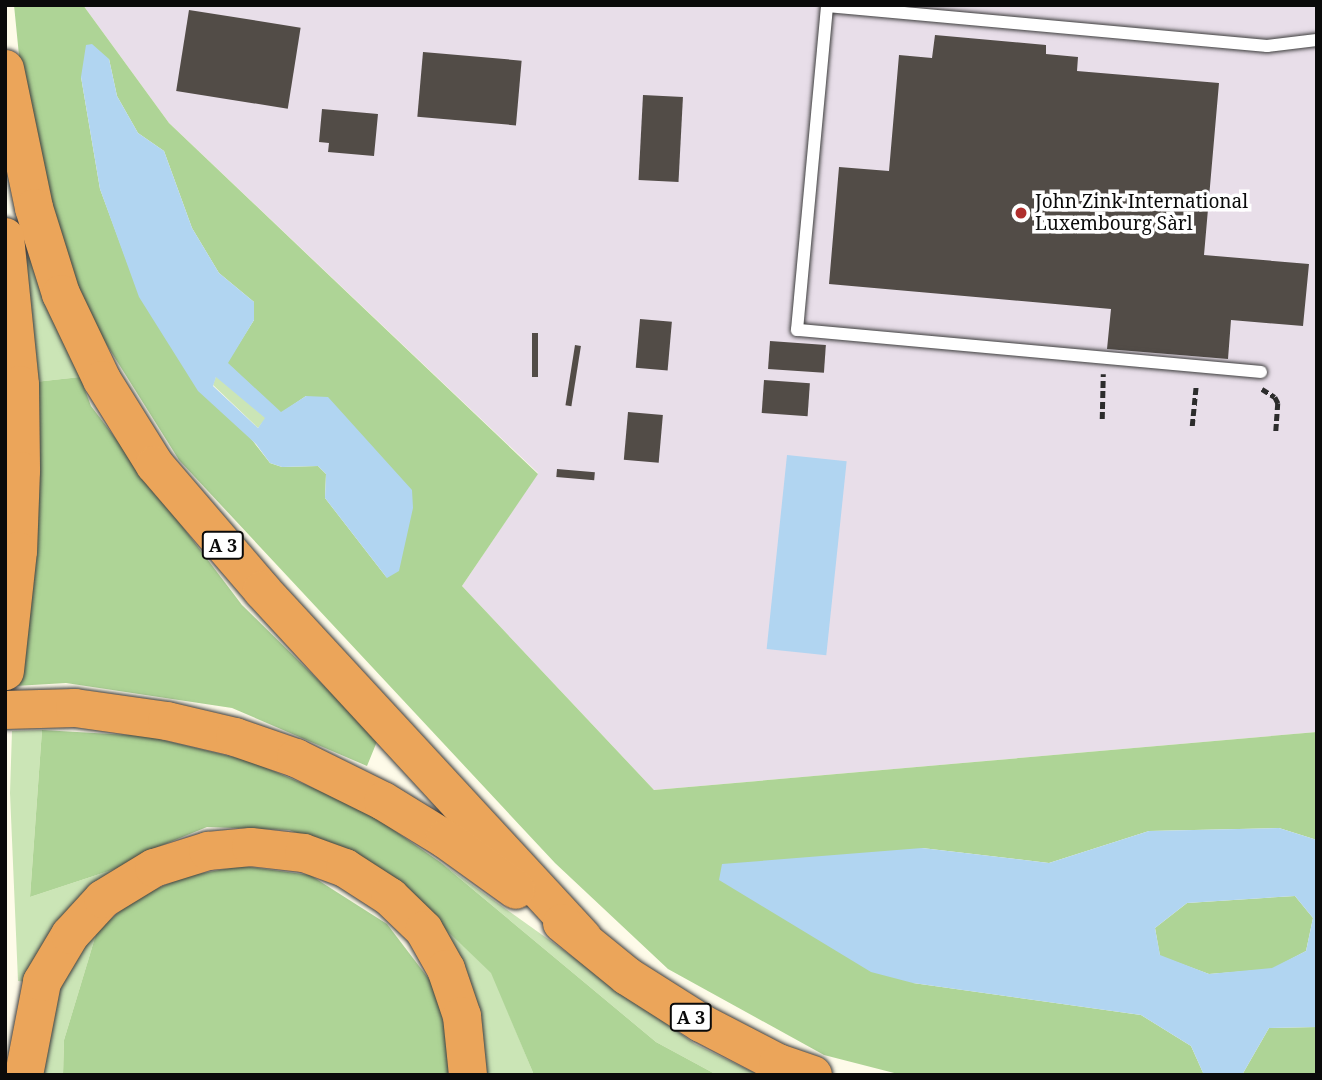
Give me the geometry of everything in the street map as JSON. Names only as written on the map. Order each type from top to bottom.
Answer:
[{"type":"highway","name":"A 3","points":[[5,69],[34,208],[61,294],[102,380],[155,465],[262,590],[583,938]]},
{"type":"highway","points":[[5,237],[20,385],[21,471],[18,551],[5,671]]},
{"type":"highway","name":"A 3","points":[[5,710],[75,708],[194,727],[235,737],[296,758],[383,801],[445,839],[583,938],[627,976],[701,1023],[778,1063],[813,1075]]},
{"type":"highway","points":[[24,1075],[42,982],[71,935],[103,899],[154,868],[208,851],[251,847],[304,853],[345,868],[390,897],[424,930],[446,969],[462,1016],[468,1075]]},
{"type":"highway","points":[[5,1066],[6,1075]]},
{"type":"lane","points":[[1261,372],[797,330],[827,6],[1266,46],[1317,40]]},
{"type":"path","points":[[1102,419],[1104,358]]},
{"type":"path","points":[[1192,426],[1198,366]]},
{"type":"path","points":[[1261,372],[1262,389],[1275,397],[1278,403],[1276,433]]},
{"type":"shaded area","points":[[83,5],[1317,5],[1317,732],[654,790],[462,586],[538,473],[169,123]]},
{"type":"green space","points":[[14,5],[83,5],[169,123],[538,474],[462,586],[654,790],[1317,732],[1317,840],[1279,828],[1149,831],[1049,863],[922,848],[913,983],[1141,1015],[1191,1046],[1204,1075],[902,1075],[824,1055],[668,969],[555,863],[179,460],[88,315],[57,245],[23,96]],"holes":[[[109,59],[117,96],[138,133],[164,151],[192,228],[219,273],[254,302],[254,320],[227,363],[281,413],[306,396],[387,578],[325,498],[326,474],[318,466],[282,467],[270,463],[140,297],[100,189],[81,77]]]},
{"type":"green space","points":[[32,255],[80,377],[35,382],[23,258]]},
{"type":"green space","points":[[216,376],[266,418],[258,428],[213,385]]},
{"type":"green space","points":[[80,377],[91,406],[242,605],[378,739],[367,766],[232,708],[66,683],[15,686],[35,382]]},
{"type":"green space","points":[[42,730],[30,897],[130,864],[28,982],[18,981],[10,793],[12,731]]},
{"type":"green space","points":[[42,730],[146,736],[250,761],[363,809],[440,862],[656,1042],[717,1075],[534,1075],[491,973],[411,896],[357,855],[289,830],[207,827],[148,851],[130,864],[30,897]]},
{"type":"green space","points":[[440,862],[695,1044],[759,1075],[717,1075],[656,1042]]},
{"type":"green space","points":[[242,866],[310,875],[387,924],[435,987],[449,1046],[448,1075],[63,1075],[64,1040],[97,931],[135,898],[186,876]]},
{"type":"green space","points":[[411,896],[492,973],[534,1075],[478,1075]]},
{"type":"green space","points":[[1295,896],[1313,918],[1306,951],[1272,969],[1209,974],[1160,956],[1155,928],[1187,903]]},
{"type":"green space","points":[[97,931],[64,1040],[63,1075],[38,1075],[62,976]]},
{"type":"green space","points":[[1317,1027],[1317,1075],[1242,1075],[1269,1028]]},
{"type":"water","points":[[92,44],[109,59],[117,96],[138,133],[164,151],[192,228],[219,273],[254,302],[254,320],[228,363],[281,412],[306,396],[328,397],[412,490],[413,508],[399,571],[387,578],[325,498],[326,474],[318,466],[282,467],[270,463],[256,444],[198,391],[139,297],[100,189],[81,77],[86,45]],"holes":[[[216,377],[265,418],[258,428],[213,386]]]},
{"type":"water","points":[[787,455],[847,461],[826,655],[767,649]]},
{"type":"water","points":[[1279,828],[1317,840],[1317,1027],[1269,1028],[1242,1075],[1204,1075],[1191,1046],[1141,1015],[913,983],[871,972],[719,880],[722,864],[922,848],[1049,863],[1149,831]],"holes":[[[1295,896],[1313,918],[1306,951],[1272,968],[1209,974],[1160,955],[1155,928],[1187,903]]]},
{"type":"building","points":[[189,10],[301,28],[288,109],[176,91]]},
{"type":"building","name":"John Zink International Luxembourg Sàrl","points":[[935,35],[1046,45],[1046,54],[1078,57],[1077,71],[1219,83],[1204,255],[1309,264],[1303,326],[1231,320],[1228,359],[1107,349],[1111,309],[829,284],[839,167],[889,171],[899,55],[932,58]]},
{"type":"building","points":[[423,52],[522,61],[516,125],[417,117]]},
{"type":"building","points":[[643,95],[683,97],[678,182],[639,180]]},
{"type":"building","points":[[322,109],[378,114],[374,156],[328,152],[329,143],[319,142]]},
{"type":"building","points":[[640,319],[672,322],[668,371],[636,368]]},
{"type":"building","points":[[532,333],[538,333],[538,377],[532,377]]},
{"type":"building","points":[[770,341],[826,345],[824,373],[768,369]]},
{"type":"building","points":[[575,345],[581,346],[571,406],[565,405]]},
{"type":"building","points":[[764,380],[810,383],[808,416],[762,413]]},
{"type":"building","points":[[628,412],[663,415],[659,463],[624,460]]},
{"type":"building","points":[[557,469],[595,472],[594,480],[556,477]]},
{"type":"place","name":"John Zink International Luxembourg Sàrl","points":[[1021,213]]}]
